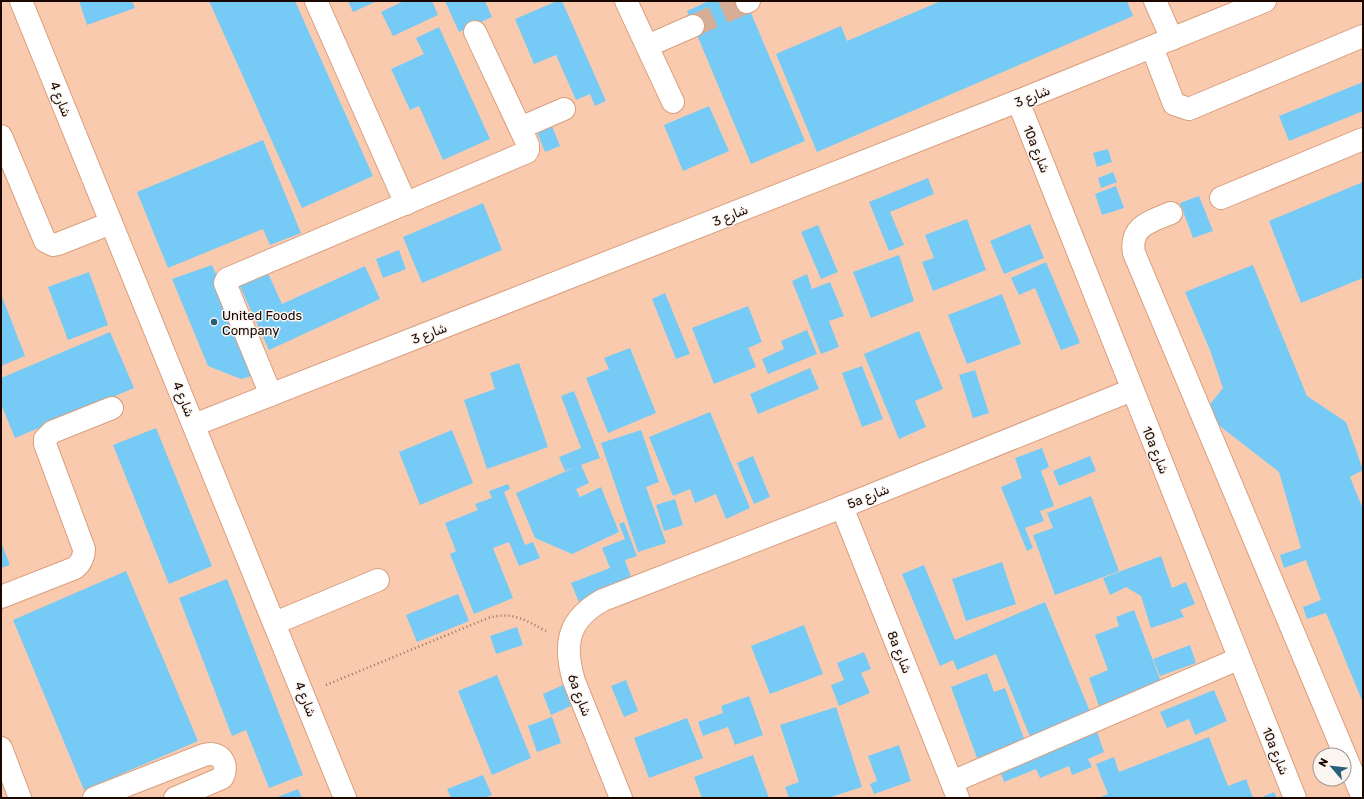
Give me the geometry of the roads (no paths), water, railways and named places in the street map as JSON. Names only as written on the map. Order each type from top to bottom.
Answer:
[{"type":"street","name":"شارع 4","points":[[21,1],[345,798]]},
{"type":"street","points":[[316,1],[406,204]]},
{"type":"street","points":[[626,1],[673,102]]},
{"type":"street","points":[[1155,1],[1172,39]]},
{"type":"street","name":"شارع 3","points":[[194,425],[1018,101],[1264,1]]},
{"type":"street","points":[[647,46],[693,26]]},
{"type":"street","points":[[271,395],[226,281],[229,278],[527,152],[529,147],[475,32]]},
{"type":"street","points":[[1152,47],[1174,104],[1189,109],[1363,36]]},
{"type":"street","name":"10a شارع","points":[[1018,101],[1238,659],[1295,798]]},
{"type":"street","points":[[520,128],[564,109]]},
{"type":"street","points":[[1,136],[45,241],[53,245],[58,244],[111,222]]},
{"type":"street","points":[[1221,198],[1363,139]]},
{"type":"street","points":[[1172,213],[1149,222],[1139,229],[1132,243],[1134,253],[1363,798]]},
{"type":"street","name":"5a شارع","points":[[603,600],[842,507],[1132,390]]},
{"type":"street","points":[[1,597],[75,568],[80,563],[84,556],[84,549],[45,444],[45,439],[47,434],[112,408]]},
{"type":"street","name":"8a شارع","points":[[842,507],[955,790]]},
{"type":"street","points":[[275,623],[378,580]]},
{"type":"street","name":"6a شارع","points":[[603,600],[587,609],[576,624],[569,642],[568,662],[574,681],[621,798]]},
{"type":"street","points":[[955,790],[1238,659]]},
{"type":"street","points":[[1,748],[20,798]]},
{"type":"street","points":[[94,798],[210,753],[217,754],[223,758],[226,765],[222,778],[175,798]]},
{"type":"tunnel","points":[[693,26],[747,2]]},
{"type":"place","name":"United Foods Company","points":[[214,322]]}]
